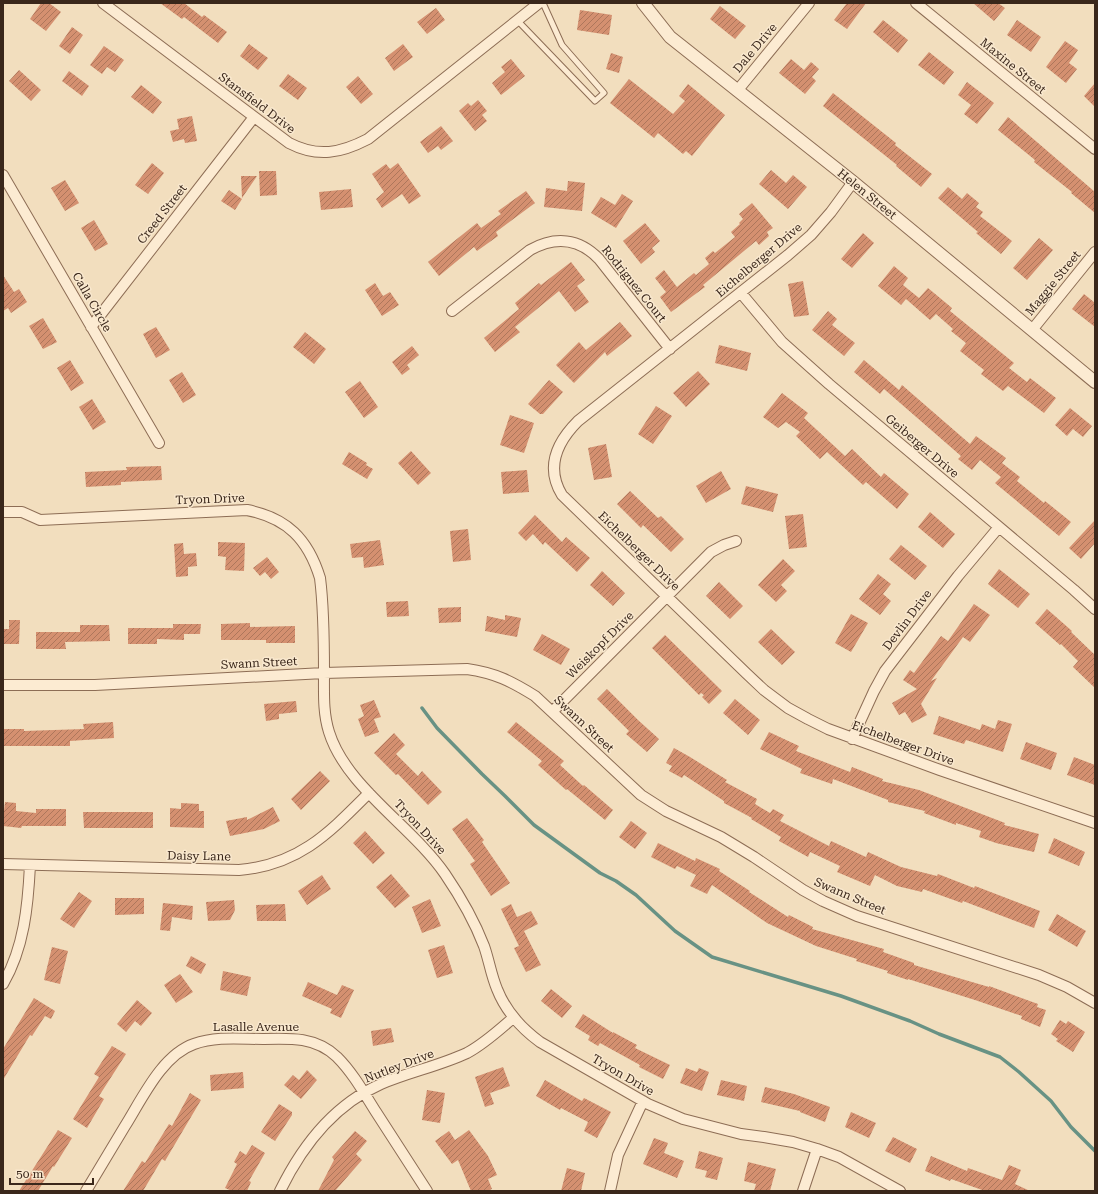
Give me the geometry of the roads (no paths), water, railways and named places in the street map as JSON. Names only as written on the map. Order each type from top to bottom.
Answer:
[{"type":"street","name":"Stansfield Drive","points":[[103,3],[289,143],[310,151],[333,152],[355,146],[368,139],[539,3]]},
{"type":"street","name":"Helen Street","points":[[643,3],[670,37],[853,182],[1095,382]]},
{"type":"street","name":"Dale Drive","points":[[737,91],[809,3]]},
{"type":"street","name":"Maxine Street","points":[[916,3],[1095,149]]},
{"type":"street","name":"Creed Street","points":[[91,327],[254,117]]},
{"type":"street","name":"Calla Circle","points":[[3,175],[159,443]]},
{"type":"street","name":"Eichelberger Drive","points":[[853,182],[831,212],[811,235],[741,293],[578,421],[567,432],[559,444],[554,466],[555,481],[562,495],[764,690],[788,708],[852,739],[1095,823]]},
{"type":"street","name":"Rodriguez Court","points":[[452,311],[530,250],[551,242],[573,242],[587,248],[599,259],[670,349]]},
{"type":"street","name":"Maggie Street","points":[[1032,330],[1095,252]]},
{"type":"street","name":"Geiberger Drive","points":[[741,293],[767,326],[788,348],[1095,609]]},
{"type":"street","name":"Tryon Drive","points":[[3,512],[22,512],[40,520],[247,510],[262,513],[289,527],[299,538],[316,563],[321,585],[325,717],[334,746],[359,782],[425,849],[444,872],[471,918],[484,946],[496,988],[502,1002],[513,1018],[528,1033],[540,1042],[655,1108],[704,1126],[741,1134],[764,1136],[794,1142],[818,1149],[839,1157],[877,1180],[900,1191]]},
{"type":"street","name":"Devlin Drive","points":[[852,739],[874,691],[886,671],[958,576],[999,527]]},
{"type":"street","name":"Weiskopf Drive","points":[[552,712],[711,552],[724,545],[736,542]]},
{"type":"street","name":"Swann Street","points":[[3,685],[95,685],[324,673],[467,669],[482,671],[517,684],[535,696],[641,795],[653,804],[721,837],[754,856],[803,890],[857,916],[1039,975],[1067,987],[1095,1003]]},
{"type":"street","name":"Daisy Lane","points":[[3,864],[239,870],[261,867],[283,861],[316,842],[333,829],[369,793]]},
{"type":"street","points":[[3,984],[16,957],[22,935],[29,890],[30,865]]},
{"type":"street","name":"Nutley Drive","points":[[280,1191],[293,1166],[315,1135],[347,1103],[380,1084],[446,1062],[467,1052],[480,1045],[513,1018]]},
{"type":"street","name":"Lasalle Avenue","points":[[86,1191],[158,1074],[179,1052],[192,1045],[214,1039],[295,1038],[310,1041],[324,1048],[336,1056],[346,1067],[426,1191]]},
{"type":"street","points":[[610,1191],[618,1155],[643,1101]]},
{"type":"street","points":[[803,1191],[818,1149]]},
{"type":"lane","points":[[517,20],[595,101],[604,93],[562,45],[543,3]]},
{"type":"waterway","points":[[422,708],[437,728],[534,825],[600,873],[616,881],[636,895],[675,931],[712,957],[841,996],[910,1021],[939,1034],[1000,1057],[1051,1101],[1071,1127],[1095,1151]]}]
